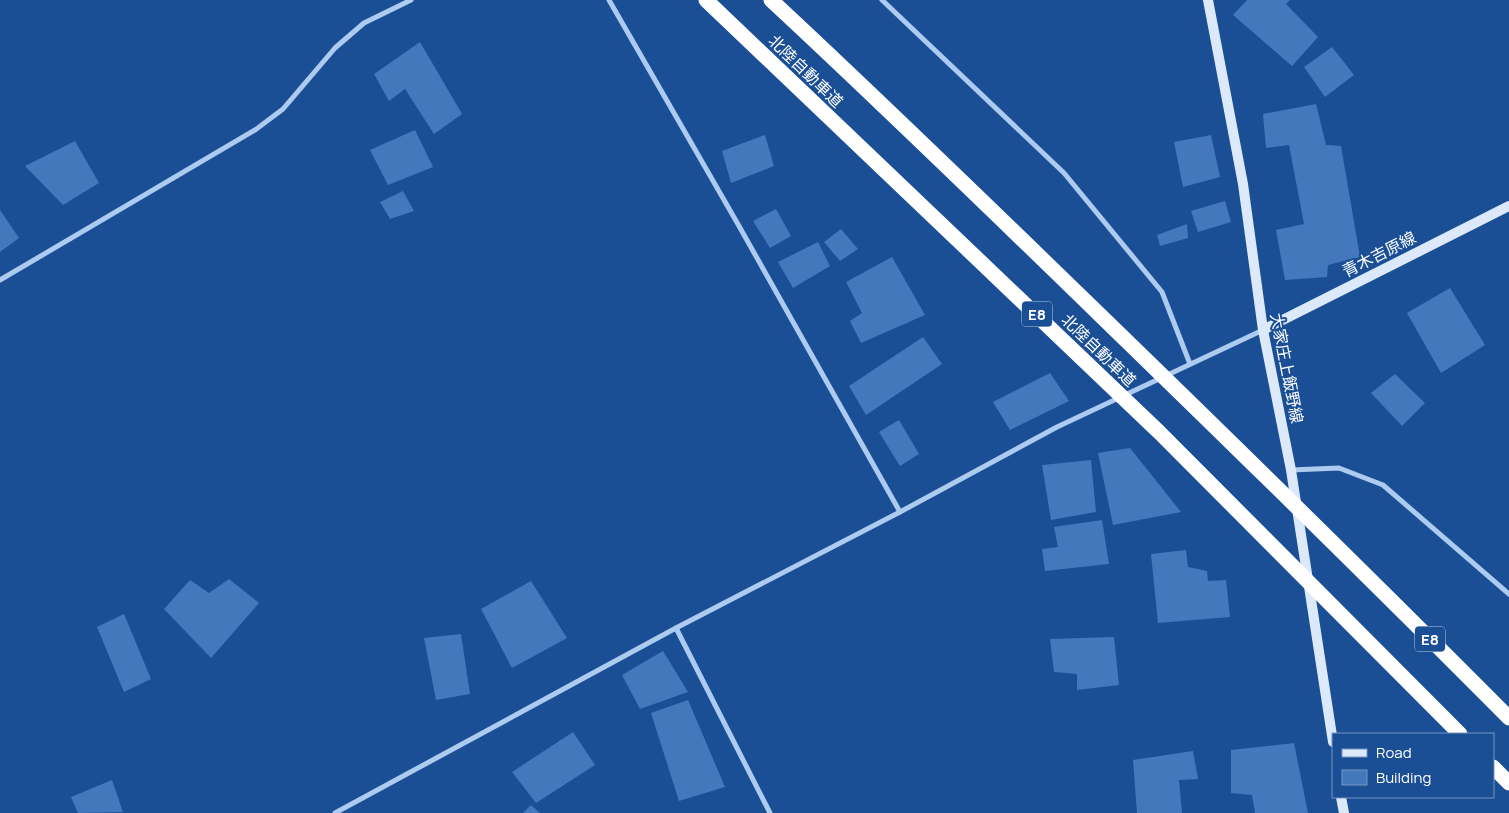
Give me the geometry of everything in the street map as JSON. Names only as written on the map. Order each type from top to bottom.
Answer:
[{"type":"highway","name":"北陸自動車道","points":[[706,0],[1159,432],[1459,733]]},
{"type":"highway","name":"北陸自動車道","points":[[771,0],[995,213],[1352,560],[1509,718]]},
{"type":"highway","points":[[1494,768],[1509,783]]},
{"type":"main road","name":"大家庄上飯野線","points":[[1208,0],[1243,184],[1263,330],[1291,470],[1332,736]]},
{"type":"main road","name":"青木吉原線","points":[[1263,330],[1509,206]]},
{"type":"main road","points":[[1341,798],[1344,813]]},
{"type":"street","points":[[0,280],[255,130],[283,109],[335,48],[364,23],[411,0]]},
{"type":"street","points":[[609,0],[900,512]]},
{"type":"street","points":[[882,0],[1064,173],[1162,292],[1190,364]]},
{"type":"street","points":[[335,813],[676,628],[900,512],[1057,427],[1263,330]]},
{"type":"street","points":[[1291,470],[1339,468],[1383,485],[1509,594]]},
{"type":"street","points":[[676,628],[770,813]]},
{"type":"building","points":[[1247,0],[1290,0],[1286,4],[1318,37],[1292,66],[1233,15]]},
{"type":"building","points":[[420,42],[462,114],[434,134],[405,89],[389,101],[374,74]]},
{"type":"building","points":[[1332,47],[1354,75],[1325,97],[1304,67]]},
{"type":"building","points":[[1316,104],[1326,145],[1341,146],[1360,257],[1328,265],[1327,277],[1285,280],[1276,230],[1304,224],[1289,145],[1266,148],[1263,114]]},
{"type":"building","points":[[415,130],[433,167],[388,185],[370,150]]},
{"type":"building","points":[[765,135],[774,166],[731,183],[722,151]]},
{"type":"building","points":[[1211,135],[1220,177],[1183,187],[1174,142]]},
{"type":"building","points":[[75,141],[99,183],[63,205],[25,166]]},
{"type":"building","points":[[403,191],[414,211],[390,219],[380,202]]},
{"type":"building","points":[[1225,201],[1231,222],[1198,232],[1191,211]]},
{"type":"building","points":[[776,209],[791,236],[770,248],[753,221]]},
{"type":"building","points":[[0,210],[19,238],[0,252]]},
{"type":"building","points":[[1187,224],[1188,238],[1160,246],[1157,235]]},
{"type":"building","points":[[841,229],[858,249],[840,261],[824,242]]},
{"type":"building","points":[[818,242],[830,266],[793,288],[778,262]]},
{"type":"building","points":[[892,257],[925,315],[861,343],[850,321],[862,313],[846,282]]},
{"type":"building","points":[[1450,288],[1485,345],[1441,373],[1407,313]]},
{"type":"building","points":[[923,337],[942,364],[866,415],[849,386]]},
{"type":"building","points":[[1050,373],[1069,401],[1010,430],[993,402]]},
{"type":"building","points":[[1395,374],[1425,403],[1402,426],[1371,393]]},
{"type":"building","points":[[899,420],[919,454],[900,466],[879,432]]},
{"type":"building","points":[[1130,448],[1181,512],[1113,525],[1098,453]]},
{"type":"building","points":[[1091,460],[1096,512],[1051,520],[1042,465]]},
{"type":"building","points":[[1102,520],[1109,564],[1045,571],[1042,549],[1058,547],[1054,527]]},
{"type":"building","points":[[1186,550],[1188,567],[1207,571],[1208,581],[1226,580],[1230,617],[1158,623],[1151,554]]},
{"type":"building","points":[[229,579],[259,603],[211,658],[164,609],[190,580],[209,593]]},
{"type":"building","points":[[531,581],[567,638],[512,668],[481,609]]},
{"type":"building","points":[[124,614],[151,679],[124,692],[97,627]]},
{"type":"building","points":[[461,634],[470,694],[436,700],[424,638]]},
{"type":"building","points":[[1114,637],[1119,685],[1077,690],[1077,674],[1054,672],[1050,639]]},
{"type":"building","points":[[663,651],[688,692],[640,709],[622,675]]},
{"type":"building","points":[[688,700],[725,787],[679,801],[651,713]]},
{"type":"building","points":[[573,732],[595,765],[536,803],[512,772]]},
{"type":"building","points":[[1294,743],[1308,813],[1255,813],[1252,795],[1231,793],[1231,750]]},
{"type":"building","points":[[1193,751],[1198,779],[1179,780],[1182,813],[1137,813],[1133,760]]},
{"type":"building","points":[[112,780],[123,812],[78,813],[71,797]]},
{"type":"building","points":[[531,805],[540,813],[523,813]]}]
